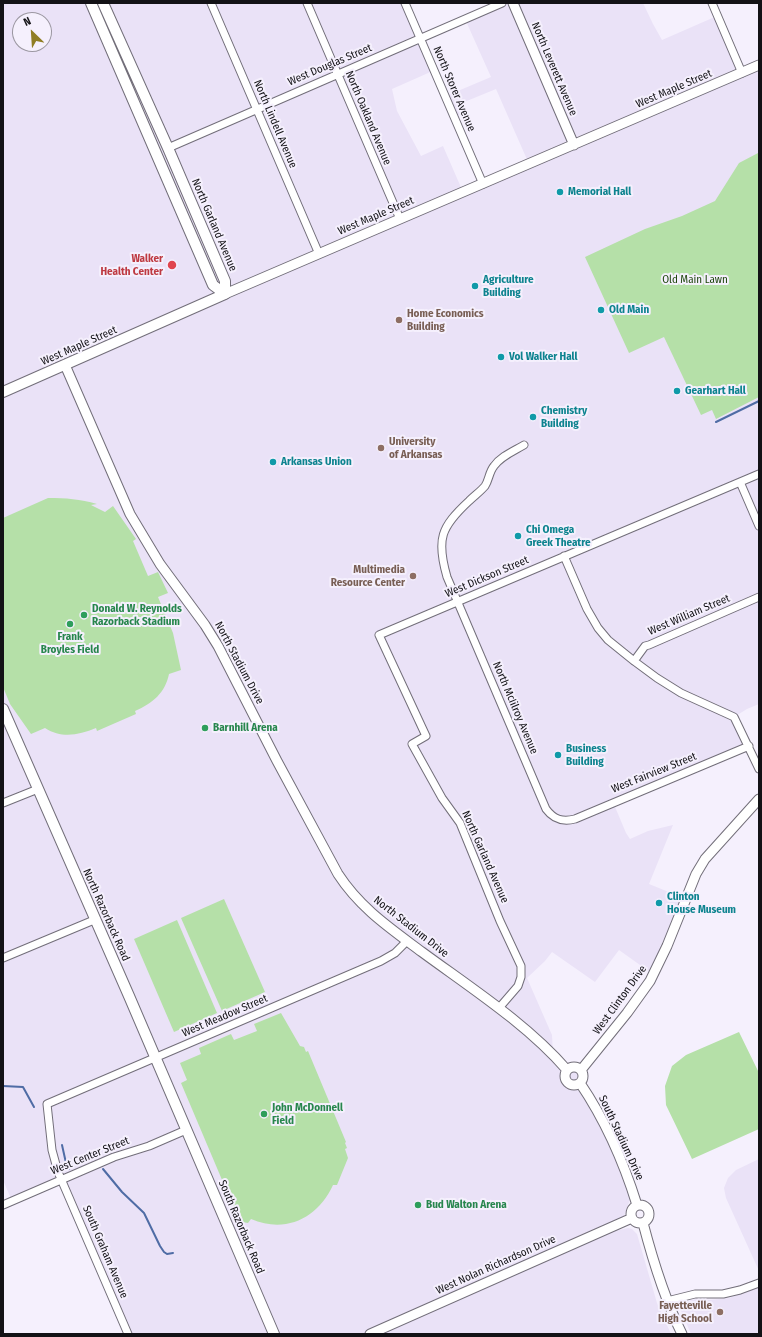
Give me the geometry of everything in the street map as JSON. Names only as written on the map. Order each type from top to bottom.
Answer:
[{"type":"main road","points":[[91,3],[213,285],[225,294]]},
{"type":"main road","name":"North Garland Avenue","points":[[103,3],[168,148],[225,281],[225,294]]},
{"type":"main road","name":"West Maple Street","points":[[3,392],[225,294]]},
{"type":"main road","name":"North Razorback Road","points":[[3,710],[186,1130]]},
{"type":"main road","name":"South Razorback Road","points":[[186,1130],[274,1334]]},
{"type":"street","name":"North Lindell Avenue","points":[[211,3],[319,254]]},
{"type":"street","name":"North Oakland Avenue","points":[[306,3],[400,219]]},
{"type":"street","name":"North Storer Avenue","points":[[405,3],[483,184]]},
{"type":"street","name":"West Douglas Street","points":[[168,148],[502,3]]},
{"type":"street","name":"North Leverett Avenue","points":[[513,3],[574,145]]},
{"type":"street","points":[[712,3],[742,73]]},
{"type":"street","name":"West Maple Street","points":[[225,294],[759,65]]},
{"type":"street","name":"North Stadium Drive","points":[[65,365],[130,514],[160,564],[205,625],[218,646],[277,761],[348,890],[364,906],[407,941],[499,1008]]},
{"type":"street","name":"North McIilroy Avenue","points":[[524,445],[500,459],[493,467],[486,485],[458,511],[446,526],[440,554],[457,603],[546,809],[549,814],[557,819],[569,820]]},
{"type":"street","name":"West Dickson Street","points":[[379,635],[759,474]]},
{"type":"street","points":[[740,482],[759,526]]},
{"type":"street","points":[[564,556],[587,609],[595,624],[608,640],[657,678],[681,692],[734,717],[759,769]]},
{"type":"street","name":"West William Street","points":[[634,661],[648,644],[759,597]]},
{"type":"street","name":"North Garland Avenue","points":[[379,635],[426,736],[412,744],[442,798],[460,823],[499,918],[521,966],[522,972],[518,986],[499,1008]]},
{"type":"street","name":"West Fairview Street","points":[[569,820],[748,746]]},
{"type":"street","points":[[3,803],[38,789]]},
{"type":"street","name":"West Clinton Drive","points":[[581,1070],[627,1013],[650,981],[667,946],[696,874],[705,859],[759,799]]},
{"type":"street","points":[[3,958],[94,920]]},
{"type":"street","name":"West Meadow Street","points":[[47,1104],[381,961],[395,953],[407,941]]},
{"type":"street","points":[[499,1008],[553,1054],[567,1070]]},
{"type":"street","points":[[573,1067],[581,1070],[583,1077],[580,1083],[573,1085],[567,1082],[564,1076],[567,1070],[573,1067]]},
{"type":"street","name":"South Stadium Drive","points":[[580,1083],[591,1100],[617,1152],[632,1188],[637,1206]]},
{"type":"street","name":"South Graham Avenue","points":[[47,1104],[52,1150],[58,1172],[128,1334]]},
{"type":"street","name":"West Center Street","points":[[3,1205],[114,1157],[149,1146],[186,1130]]},
{"type":"street","points":[[637,1206],[645,1206],[648,1209],[649,1217],[643,1223],[636,1223],[632,1218],[631,1212],[637,1206]]},
{"type":"street","name":"West Nolan Richardson Drive","points":[[370,1334],[632,1218]]},
{"type":"street","points":[[643,1223],[655,1268],[667,1301],[682,1334]]},
{"type":"street","points":[[667,1301],[694,1294],[723,1294],[759,1283]]},
{"type":"shaded area","name":"University of Arkansas","points":[[3,3],[405,3],[435,70],[392,89],[397,111],[421,156],[443,146],[463,192],[529,164],[496,89],[457,105],[461,114],[454,117],[446,96],[491,77],[465,19],[502,3],[643,3],[662,40],[717,16],[742,72],[759,65],[759,704],[734,717],[749,746],[613,802],[630,839],[648,831],[673,825],[649,884],[686,899],[654,975],[619,950],[595,982],[552,952],[527,978],[552,1035],[553,1054],[569,1068],[573,1067],[581,1070],[583,1073],[582,1079],[633,1191],[619,1230],[628,1228],[632,1229],[637,1234],[657,1303],[671,1334],[128,1334],[61,1179],[12,1201],[3,1180]]},
{"type":"shaded area","points":[[759,1159],[759,1271],[726,1198],[724,1188],[728,1178],[736,1170]]},
{"type":"shaded area","name":"Fayetteville High School","points":[[759,1287],[759,1334],[691,1334],[679,1306],[684,1302],[697,1299],[710,1300],[729,1298]]},
{"type":"green space","name":"Old Main Lawn","points":[[758,145],[759,397],[716,419],[712,410],[701,415],[664,337],[629,353],[585,257],[645,229],[682,216],[715,201],[739,163],[758,153]]},
{"type":"green space","name":"Donald W. Reynolds Razorback Stadium","points":[[48,498],[73,499],[91,502],[97,504],[91,505],[105,512],[113,506],[136,539],[133,541],[148,576],[158,572],[168,593],[158,597],[173,633],[181,670],[169,674],[165,687],[157,697],[147,705],[135,711],[136,714],[97,731],[96,728],[77,734],[64,735],[45,728],[31,734],[10,704],[3,687],[3,518]]},
{"type":"green space","points":[[224,899],[265,992],[222,1011],[181,918]]},
{"type":"green space","points":[[177,920],[217,1013],[174,1032],[134,939]]},
{"type":"green space","name":"John McDonnell Field","points":[[281,1013],[300,1046],[304,1047],[306,1052],[308,1051],[346,1142],[347,1148],[345,1149],[348,1158],[337,1185],[333,1185],[327,1197],[310,1214],[300,1220],[288,1224],[276,1225],[251,1219],[248,1223],[242,1222],[241,1219],[239,1220],[181,1083],[187,1080],[180,1063],[201,1054],[199,1048],[231,1034],[234,1040],[257,1031],[254,1024]]},
{"type":"green space","points":[[739,1032],[759,1073],[759,1129],[692,1159],[666,1105],[665,1086],[672,1066],[686,1055]]},
{"type":"waterway","points":[[716,422],[759,401]]},
{"type":"waterway","points":[[3,1086],[23,1087],[34,1107]]},
{"type":"waterway","points":[[62,1145],[69,1169]]},
{"type":"waterway","points":[[103,1169],[122,1192],[144,1213],[164,1252],[167,1254],[173,1253]]},
{"type":"place","name":"Memorial Hall","points":[[560,192]]},
{"type":"place","name":"Walker Health Center","points":[[172,265]]},
{"type":"place","name":"Agriculture Building","points":[[475,286]]},
{"type":"place","name":"Old Main","points":[[601,310]]},
{"type":"place","name":"Home Economics Building","points":[[399,320]]},
{"type":"place","name":"Vol Walker Hall","points":[[501,357]]},
{"type":"place","name":"Gearhart Hall","points":[[677,391]]},
{"type":"place","name":"Chemistry Building","points":[[533,417]]},
{"type":"place","name":"University of Arkansas","points":[[381,448]]},
{"type":"place","name":"Arkansas Union","points":[[273,462]]},
{"type":"place","name":"Chi Omega Greek Theatre","points":[[518,536]]},
{"type":"place","name":"Multimedia Resource Center","points":[[413,576]]},
{"type":"place","name":"Donald W. Reynolds Razorback Stadium","points":[[84,615]]},
{"type":"place","name":"Frank Broyles Field","points":[[70,624]]},
{"type":"place","name":"Barnhill Arena","points":[[205,728]]},
{"type":"place","name":"Business Building","points":[[558,755]]},
{"type":"place","name":"Clinton House Museum","points":[[659,903]]},
{"type":"place","name":"John McDonnell Field","points":[[264,1114]]},
{"type":"place","name":"Bud Walton Arena","points":[[418,1205]]},
{"type":"place","name":"Fayetteville High School","points":[[720,1312]]}]
